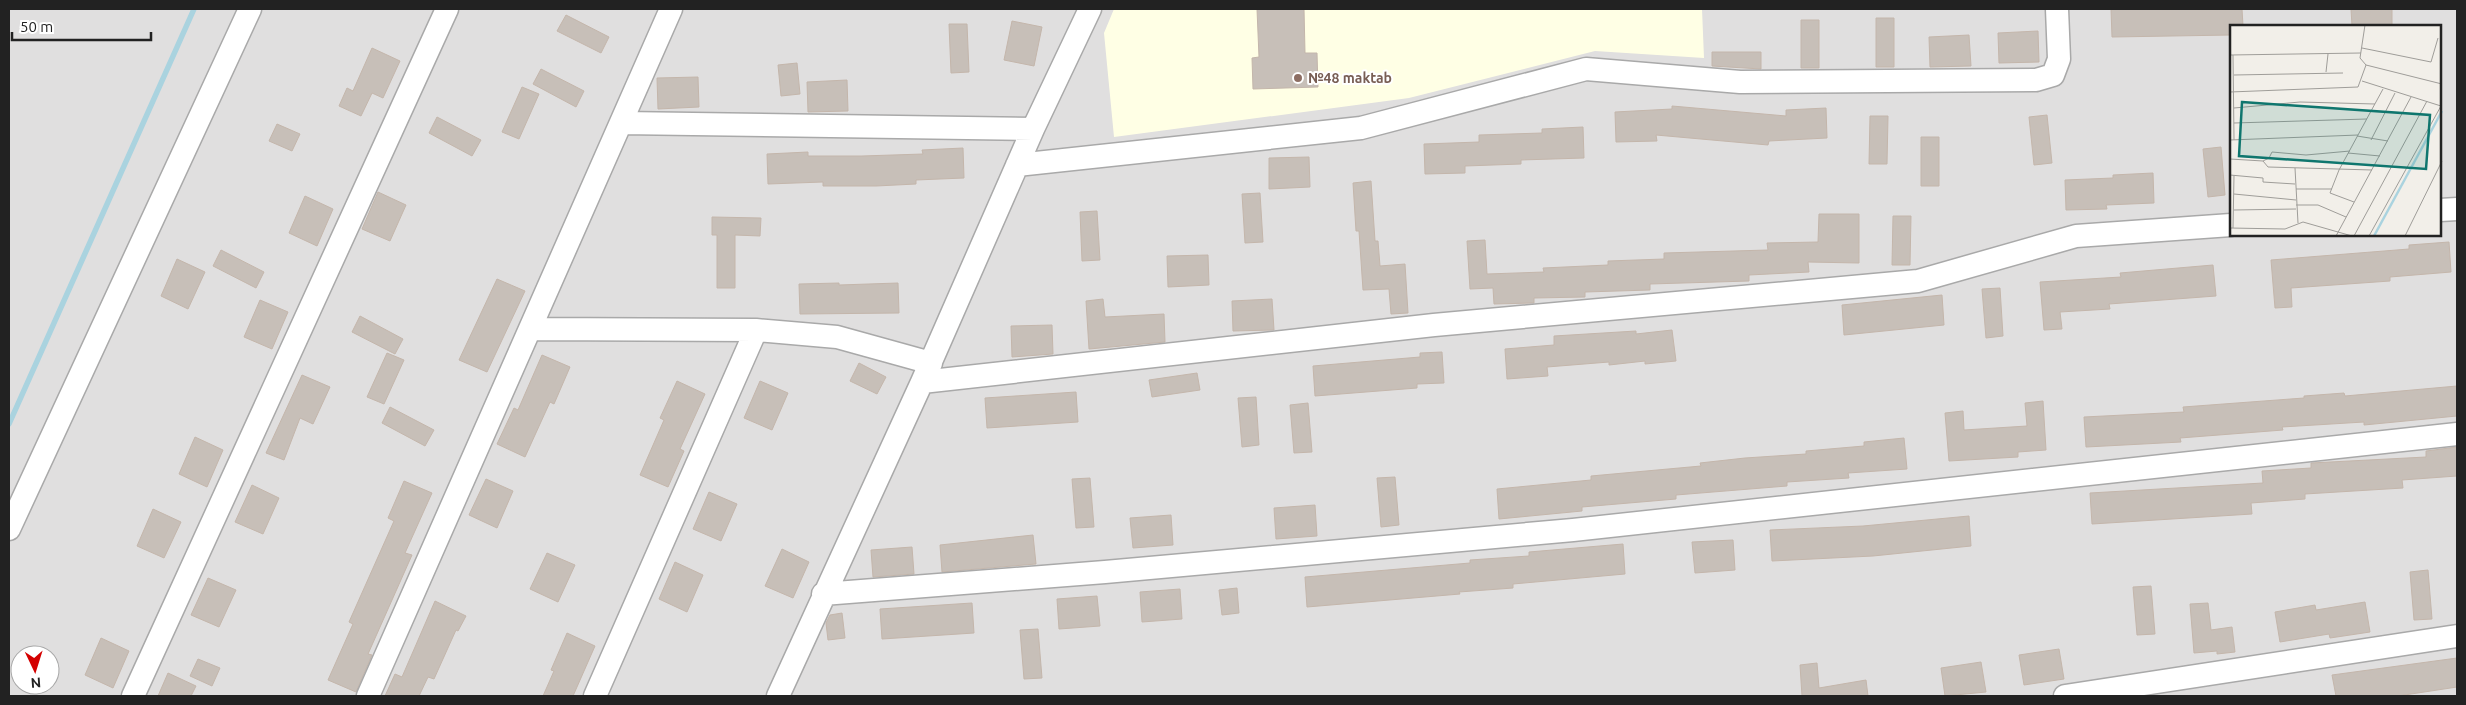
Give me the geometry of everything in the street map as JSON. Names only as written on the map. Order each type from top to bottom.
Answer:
[{"type":"street","points":[[9,529],[250,9]]},
{"type":"street","points":[[133,696],[447,9]]},
{"type":"street","points":[[368,696],[671,9]]},
{"type":"street","points":[[778,696],[823,594],[926,373],[1017,165],[1090,9]]},
{"type":"street","points":[[1017,165],[1361,128],[1586,69],[1740,82],[2036,80],[2053,75],[2059,59],[2056,9]]},
{"type":"street","points":[[622,122],[1034,129]]},
{"type":"street","points":[[2441,210],[2457,208]]},
{"type":"street","points":[[531,329],[756,330],[837,337],[926,373],[1918,281],[2076,236],[2230,225]]},
{"type":"street","points":[[594,696],[756,330]]},
{"type":"street","points":[[823,594],[1105,572],[1573,530],[2457,434]]},
{"type":"street","points":[[2065,696],[2457,636]]},
{"type":"shaded area","points":[[9,9],[2457,9],[2457,696],[9,696]]},
{"type":"shaded area","name":"№48 maktab","points":[[1114,9],[1702,9],[1704,58],[1595,51],[1409,98],[1114,137],[1104,33]]},
{"type":"building","points":[[1257,9],[1304,9],[1305,53],[1317,53],[1318,87],[1253,89],[1252,58],[1259,57]]},
{"type":"building","points":[[2111,9],[2242,9],[2243,25],[2230,25],[2230,35],[2112,37]]},
{"type":"building","points":[[2351,9],[2392,9],[2392,25],[2352,25]]},
{"type":"building","points":[[566,15],[609,37],[601,53],[557,31]]},
{"type":"building","points":[[1876,18],[1894,18],[1894,67],[1876,67]]},
{"type":"building","points":[[1801,20],[1819,20],[1819,68],[1801,68]]},
{"type":"building","points":[[1012,21],[1042,27],[1034,66],[1004,60]]},
{"type":"building","points":[[949,24],[967,24],[969,72],[951,73]]},
{"type":"building","points":[[2038,31],[2039,62],[1999,63],[1998,33]]},
{"type":"building","points":[[1969,35],[1971,66],[1930,67],[1929,37]]},
{"type":"building","points":[[372,48],[400,61],[383,98],[372,93],[361,116],[339,106],[347,88],[353,91]]},
{"type":"building","points":[[1712,52],[1761,52],[1761,69],[1712,66]]},
{"type":"building","points":[[797,63],[800,94],[781,96],[778,65]]},
{"type":"building","points":[[541,69],[584,91],[576,107],[533,84]]},
{"type":"building","points":[[698,77],[699,107],[658,109],[657,78]]},
{"type":"building","points":[[847,80],[848,111],[808,112],[807,82]]},
{"type":"building","points":[[522,87],[539,94],[519,139],[502,132]]},
{"type":"building","points":[[1672,106],[1786,116],[1786,110],[1826,108],[1827,138],[1769,141],[1768,145],[1656,135],[1657,141],[1616,142],[1615,112],[1672,109]]},
{"type":"building","points":[[2047,115],[2052,163],[2034,165],[2029,117]]},
{"type":"building","points":[[1870,116],[1888,116],[1887,164],[1869,164]]},
{"type":"building","points":[[437,117],[481,140],[472,156],[429,133]]},
{"type":"building","points":[[277,124],[300,134],[292,151],[269,141]]},
{"type":"building","points":[[1583,127],[1584,158],[1521,160],[1521,164],[1465,166],[1465,173],[1425,174],[1424,144],[1479,142],[1479,135],[1542,133],[1542,129]]},
{"type":"building","points":[[1921,137],[1939,137],[1939,186],[1921,186]]},
{"type":"building","points":[[2221,147],[2225,195],[2208,197],[2203,149]]},
{"type":"building","points":[[963,148],[964,178],[916,180],[916,184],[876,186],[823,186],[823,182],[768,184],[767,154],[808,152],[808,156],[862,156],[923,154],[922,150]]},
{"type":"building","points":[[1309,157],[1310,187],[1269,189],[1269,158]]},
{"type":"building","points":[[2153,173],[2154,203],[2106,205],[2107,209],[2066,210],[2065,180],[2113,178],[2113,175]]},
{"type":"building","points":[[1371,181],[1375,241],[1378,241],[1380,266],[1405,264],[1408,313],[1391,314],[1389,289],[1363,290],[1359,231],[1356,231],[1353,183]]},
{"type":"building","points":[[378,192],[406,205],[390,241],[362,229]]},
{"type":"building","points":[[1260,193],[1263,242],[1245,243],[1242,194]]},
{"type":"building","points":[[305,196],[333,209],[317,246],[289,233]]},
{"type":"building","points":[[1097,211],[1100,260],[1082,261],[1080,212]]},
{"type":"building","points":[[1819,214],[1859,214],[1859,263],[1808,262],[1809,272],[1749,275],[1749,281],[1650,284],[1650,290],[1585,292],[1585,297],[1534,298],[1534,303],[1494,304],[1493,288],[1470,289],[1467,241],[1485,240],[1487,274],[1544,272],[1543,268],[1608,265],[1608,261],[1664,259],[1664,253],[1768,250],[1767,243],[1818,242]]},
{"type":"building","points":[[1893,216],[1911,216],[1910,265],[1892,265]]},
{"type":"building","points":[[712,217],[761,218],[760,236],[735,235],[735,288],[717,288],[717,235],[712,235]]},
{"type":"building","points":[[2449,242],[2451,272],[2390,277],[2390,281],[2291,288],[2292,307],[2275,308],[2271,260],[2409,249],[2409,245]]},
{"type":"building","points":[[221,250],[264,272],[256,288],[213,266]]},
{"type":"building","points":[[1208,255],[1209,285],[1168,287],[1167,256]]},
{"type":"building","points":[[177,259],[205,272],[188,309],[161,296]]},
{"type":"building","points":[[2213,265],[2216,296],[2109,304],[2110,309],[2060,312],[2062,329],[2044,330],[2040,282],[2121,277],[2120,273]]},
{"type":"building","points":[[497,279],[525,291],[487,372],[459,360]]},
{"type":"building","points":[[839,283],[839,285],[898,283],[899,313],[800,314],[799,284]]},
{"type":"building","points":[[2000,288],[2003,336],[1986,338],[1982,289]]},
{"type":"building","points":[[1942,295],[1944,325],[1844,335],[1842,305]]},
{"type":"building","points":[[1103,299],[1105,317],[1164,314],[1165,342],[1089,349],[1086,301]]},
{"type":"building","points":[[1272,299],[1274,330],[1233,331],[1232,301]]},
{"type":"building","points":[[260,300],[288,312],[272,349],[244,337]]},
{"type":"building","points":[[360,316],[403,339],[395,354],[352,332]]},
{"type":"building","points":[[1052,325],[1053,354],[1012,357],[1011,326]]},
{"type":"building","points":[[1672,330],[1676,361],[1645,364],[1645,361],[1609,365],[1609,362],[1547,367],[1548,376],[1507,379],[1505,349],[1554,345],[1554,336],[1636,331],[1636,334]]},
{"type":"building","points":[[1442,352],[1444,383],[1417,384],[1417,388],[1315,396],[1313,366],[1420,357],[1420,353]]},
{"type":"building","points":[[387,353],[404,360],[384,404],[367,397]]},
{"type":"building","points":[[542,355],[570,367],[554,404],[550,402],[525,457],[497,444],[514,408],[518,410]]},
{"type":"building","points":[[859,363],[886,377],[877,394],[850,381]]},
{"type":"building","points":[[1197,373],[1200,390],[1152,397],[1149,380]]},
{"type":"building","points":[[302,375],[330,387],[313,424],[300,418],[284,460],[266,453]]},
{"type":"building","points":[[677,381],[705,394],[680,449],[684,451],[668,487],[640,475],[664,420],[660,418]]},
{"type":"building","points":[[760,381],[788,393],[772,430],[744,418]]},
{"type":"building","points":[[2457,386],[2457,416],[2364,425],[2364,422],[2282,427],[2283,430],[2180,438],[2181,442],[2086,447],[2084,417],[2184,412],[2183,407],[2304,398],[2304,396],[2344,393],[2345,396]]},
{"type":"building","points":[[1076,392],[1078,422],[987,428],[985,398]]},
{"type":"building","points":[[1256,397],[1259,445],[1242,447],[1238,398]]},
{"type":"building","points":[[2043,401],[2046,450],[2018,452],[2018,457],[1949,461],[1945,413],[1963,411],[1964,430],[2027,426],[2025,403]]},
{"type":"building","points":[[1308,403],[1312,452],[1294,453],[1290,405]]},
{"type":"building","points":[[390,407],[434,430],[425,446],[382,423]]},
{"type":"building","points":[[195,437],[223,450],[207,487],[179,474]]},
{"type":"building","points":[[1904,438],[1907,469],[1848,473],[1849,478],[1787,482],[1787,486],[1676,495],[1676,499],[1582,507],[1582,511],[1499,519],[1497,489],[1591,480],[1591,476],[1701,466],[1700,463],[1806,454],[1806,451],[1864,446],[1864,442]]},
{"type":"building","points":[[2457,447],[2457,476],[2402,480],[2403,488],[2305,494],[2305,499],[2251,503],[2252,514],[2092,524],[2090,493],[2263,483],[2262,471],[2311,468],[2311,463],[2426,457],[2426,451]]},
{"type":"building","points":[[1395,477],[1399,525],[1381,527],[1377,478]]},
{"type":"building","points":[[1090,478],[1094,527],[1076,528],[1072,479]]},
{"type":"building","points":[[486,479],[513,491],[497,528],[469,515]]},
{"type":"building","points":[[404,481],[432,493],[405,553],[412,555],[368,654],[372,655],[356,692],[328,680],[353,624],[349,622],[394,521],[388,518]]},
{"type":"building","points":[[252,485],[279,498],[263,534],[235,522]]},
{"type":"building","points":[[709,492],[737,504],[721,541],[693,529]]},
{"type":"building","points":[[1315,505],[1317,536],[1276,539],[1274,508]]},
{"type":"building","points":[[153,509],[181,522],[164,558],[137,546]]},
{"type":"building","points":[[1171,515],[1173,545],[1133,548],[1130,518]]},
{"type":"building","points":[[1969,516],[1971,546],[1873,556],[1772,561],[1770,530],[1863,526]]},
{"type":"building","points":[[1033,535],[1036,564],[942,572],[940,545]]},
{"type":"building","points":[[1733,540],[1735,570],[1695,573],[1692,542]]},
{"type":"building","points":[[1623,544],[1625,574],[1513,584],[1513,588],[1459,592],[1460,594],[1307,607],[1305,577],[1470,563],[1470,560],[1529,556],[1529,552]]},
{"type":"building","points":[[912,547],[914,574],[873,577],[871,550]]},
{"type":"building","points":[[782,549],[809,562],[793,598],[765,586]]},
{"type":"building","points":[[547,553],[575,565],[558,602],[530,589]]},
{"type":"building","points":[[675,562],[703,575],[687,612],[659,599]]},
{"type":"building","points":[[2428,570],[2432,619],[2414,620],[2410,572]]},
{"type":"building","points":[[208,578],[236,590],[219,627],[191,615]]},
{"type":"building","points":[[2151,586],[2155,634],[2137,635],[2133,587]]},
{"type":"building","points":[[1237,588],[1239,613],[1222,615],[1219,590]]},
{"type":"building","points":[[1180,589],[1182,619],[1142,622],[1140,592]]},
{"type":"building","points":[[1097,596],[1100,626],[1059,629],[1057,599]]},
{"type":"building","points":[[435,601],[466,616],[458,631],[456,630],[434,679],[428,677],[419,696],[385,696],[395,674],[402,677]]},
{"type":"building","points":[[2365,602],[2370,632],[2330,638],[2329,634],[2280,642],[2275,612],[2315,605],[2316,610]]},
{"type":"building","points":[[972,603],[974,633],[882,639],[880,609]]},
{"type":"building","points":[[2208,603],[2211,630],[2232,627],[2235,652],[2217,654],[2217,651],[2194,653],[2190,604]]},
{"type":"building","points":[[842,613],[845,638],[828,640],[826,623],[830,615]]},
{"type":"building","points":[[1038,629],[1042,678],[1024,679],[1020,630]]},
{"type":"building","points":[[567,633],[595,646],[573,696],[543,696],[554,671],[551,670]]},
{"type":"building","points":[[101,638],[129,651],[113,688],[85,675]]},
{"type":"building","points":[[2059,649],[2064,679],[2024,685],[2019,655]]},
{"type":"building","points":[[2457,658],[2457,687],[2398,696],[2336,696],[2332,675]]},
{"type":"building","points":[[198,659],[220,668],[212,686],[190,676]]},
{"type":"building","points":[[1981,662],[1986,692],[1945,696],[1941,668]]},
{"type":"building","points":[[1817,663],[1819,688],[1866,680],[1868,696],[1802,696],[1800,665]]},
{"type":"building","points":[[168,673],[196,686],[191,696],[158,696]]},
{"type":"waterway","points":[[9,424],[194,9]]},
{"type":"place","name":"№48 maktab","points":[[1298,78]]}]
